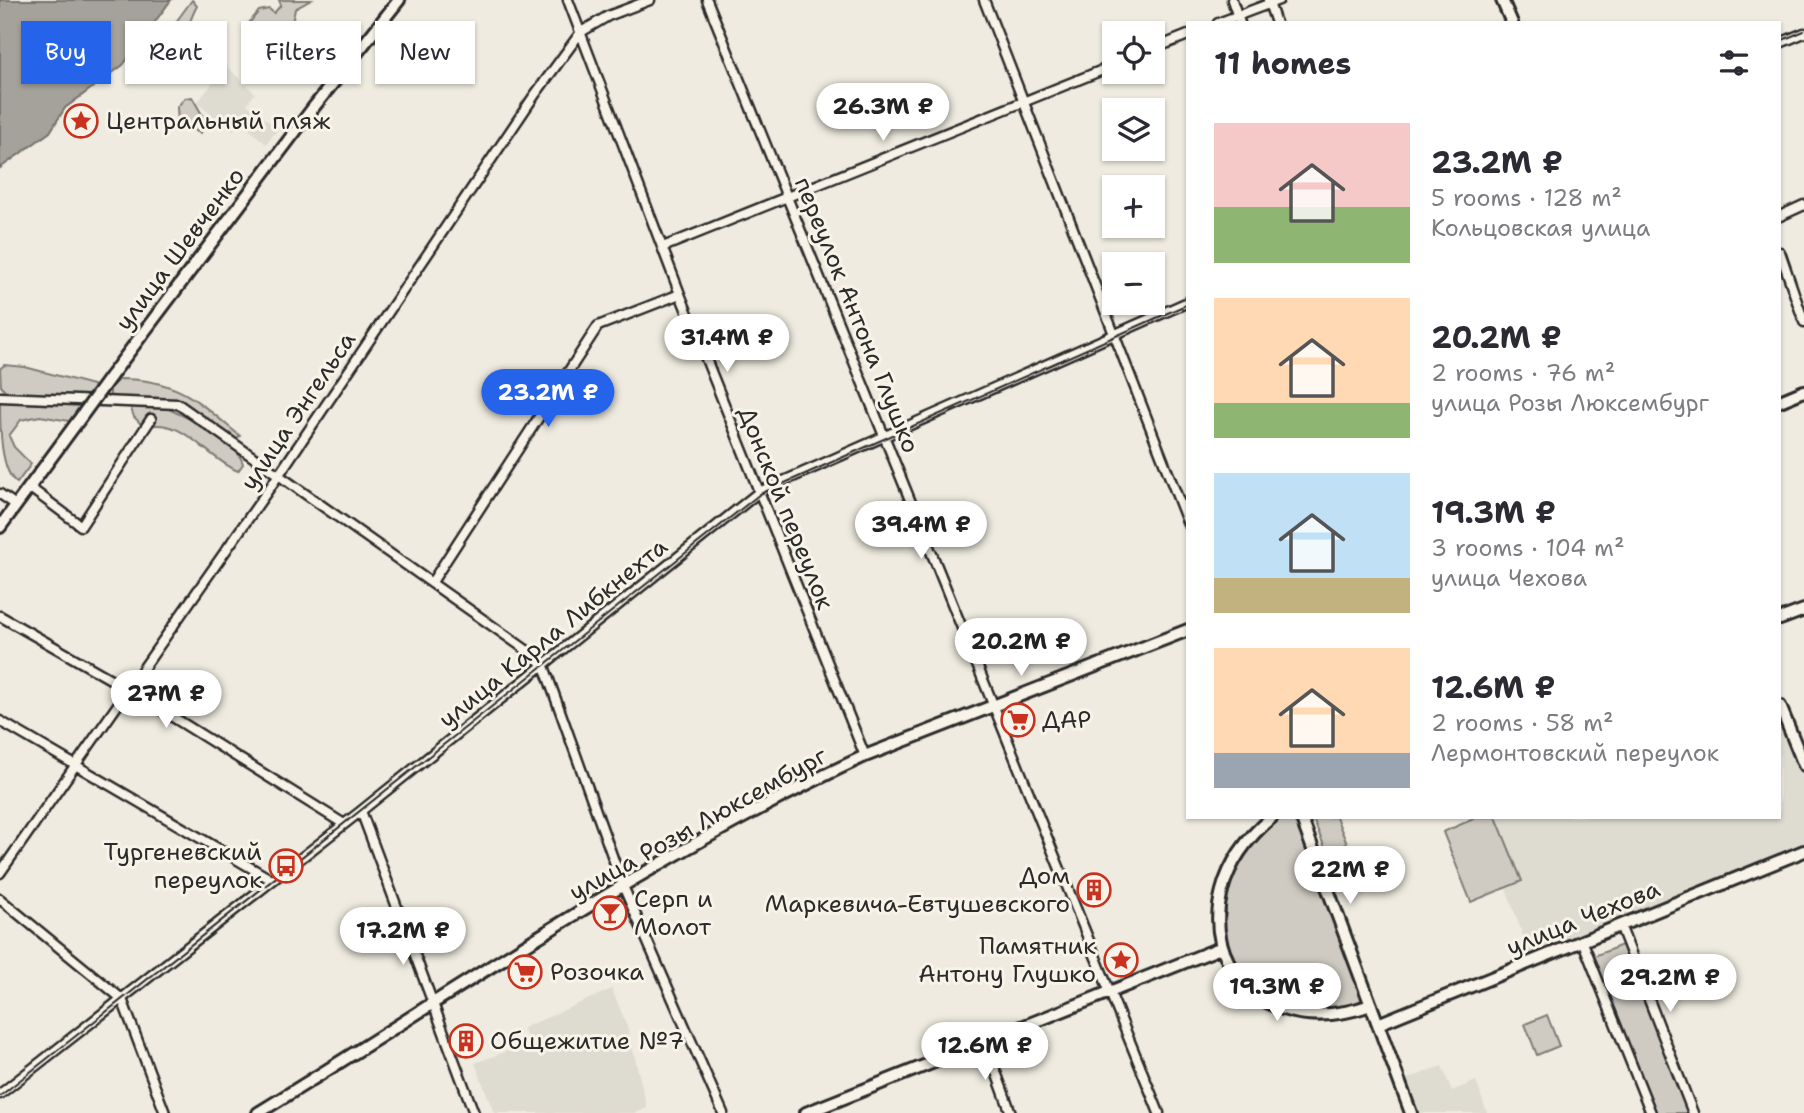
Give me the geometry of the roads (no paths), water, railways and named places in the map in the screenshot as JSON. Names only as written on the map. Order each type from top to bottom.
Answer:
[{"type":"street","name":"улица Шевченко","points":[[0,527],[313,108],[399,0]]},
{"type":"street","name":"Донской переулок","points":[[568,0],[680,294],[865,756]]},
{"type":"street","name":"улица Энгельса","points":[[0,873],[278,476],[534,96],[581,32],[608,16],[650,0]]},
{"type":"street","name":"переулок Антона Глушко","points":[[707,0],[1159,1113]]},
{"type":"street","points":[[984,0],[1186,519]]},
{"type":"street","points":[[1232,0],[1239,19],[1269,2],[1279,0]]},
{"type":"street","points":[[1502,0],[1511,21]]},
{"type":"street","points":[[1269,2],[1275,21]]},
{"type":"street","points":[[1781,43],[1804,33]]},
{"type":"street","points":[[1165,44],[1186,36]]},
{"type":"street","points":[[663,247],[1102,70]]},
{"type":"street","points":[[1781,216],[1804,205]]},
{"type":"street","points":[[1781,255],[1804,322]]},
{"type":"street","points":[[432,582],[598,326],[680,294]]},
{"type":"street","name":"улица Карла Либкнехта","points":[[0,1094],[544,666],[759,492],[1186,303]]},
{"type":"street","points":[[1781,401],[1804,391]]},
{"type":"street","points":[[0,397],[178,404],[532,654],[544,666],[623,886],[723,1113]]},
{"type":"street","points":[[29,487],[81,526],[151,419]]},
{"type":"street","points":[[0,494],[16,505]]},
{"type":"street","points":[[1781,619],[1804,610]]},
{"type":"street","points":[[0,616],[128,689],[344,824]]},
{"type":"street","name":"улица Розы Люксембург","points":[[258,1113],[623,886],[820,777],[865,756],[1186,631]]},
{"type":"street","points":[[1781,708],[1804,765]]},
{"type":"street","points":[[0,721],[272,880]]},
{"type":"street","points":[[361,811],[474,1113]]},
{"type":"street","points":[[1270,819],[1246,842],[1228,870],[1219,901],[1220,948],[1241,981],[1275,1005],[1291,1011],[1325,1015],[1371,1005]]},
{"type":"street","points":[[1302,819],[1411,1113]]},
{"type":"street","name":"улица Чехова","points":[[1378,1024],[1804,851]]},
{"type":"street","points":[[0,899],[122,999],[165,1113]]},
{"type":"street","points":[[1620,925],[1693,1113]]},
{"type":"street","points":[[1582,940],[1651,1113]]},
{"type":"street","points":[[806,1113],[1220,948]]},
{"type":"street","points":[[985,1042],[1011,1113]]},
{"type":"tram line","points":[[1781,41],[1804,31]]},
{"type":"tram line","points":[[0,1096],[760,494],[1186,305]]},
{"type":"place","name":"Центральный пляж","points":[[81,121]]},
{"type":"place","name":"ДАР","points":[[1018,720]]},
{"type":"place","name":"Тургеневский переулок","points":[[286,866]]},
{"type":"place","name":"Дом Маркевича-Евтушевского","points":[[1094,890]]},
{"type":"place","name":"Серп и Молот","points":[[610,913]]},
{"type":"place","name":"Памятник Антону Глушко","points":[[1121,960]]},
{"type":"place","name":"Розочка","points":[[525,972]]},
{"type":"place","name":"Общежитие №7","points":[[466,1041]]}]
